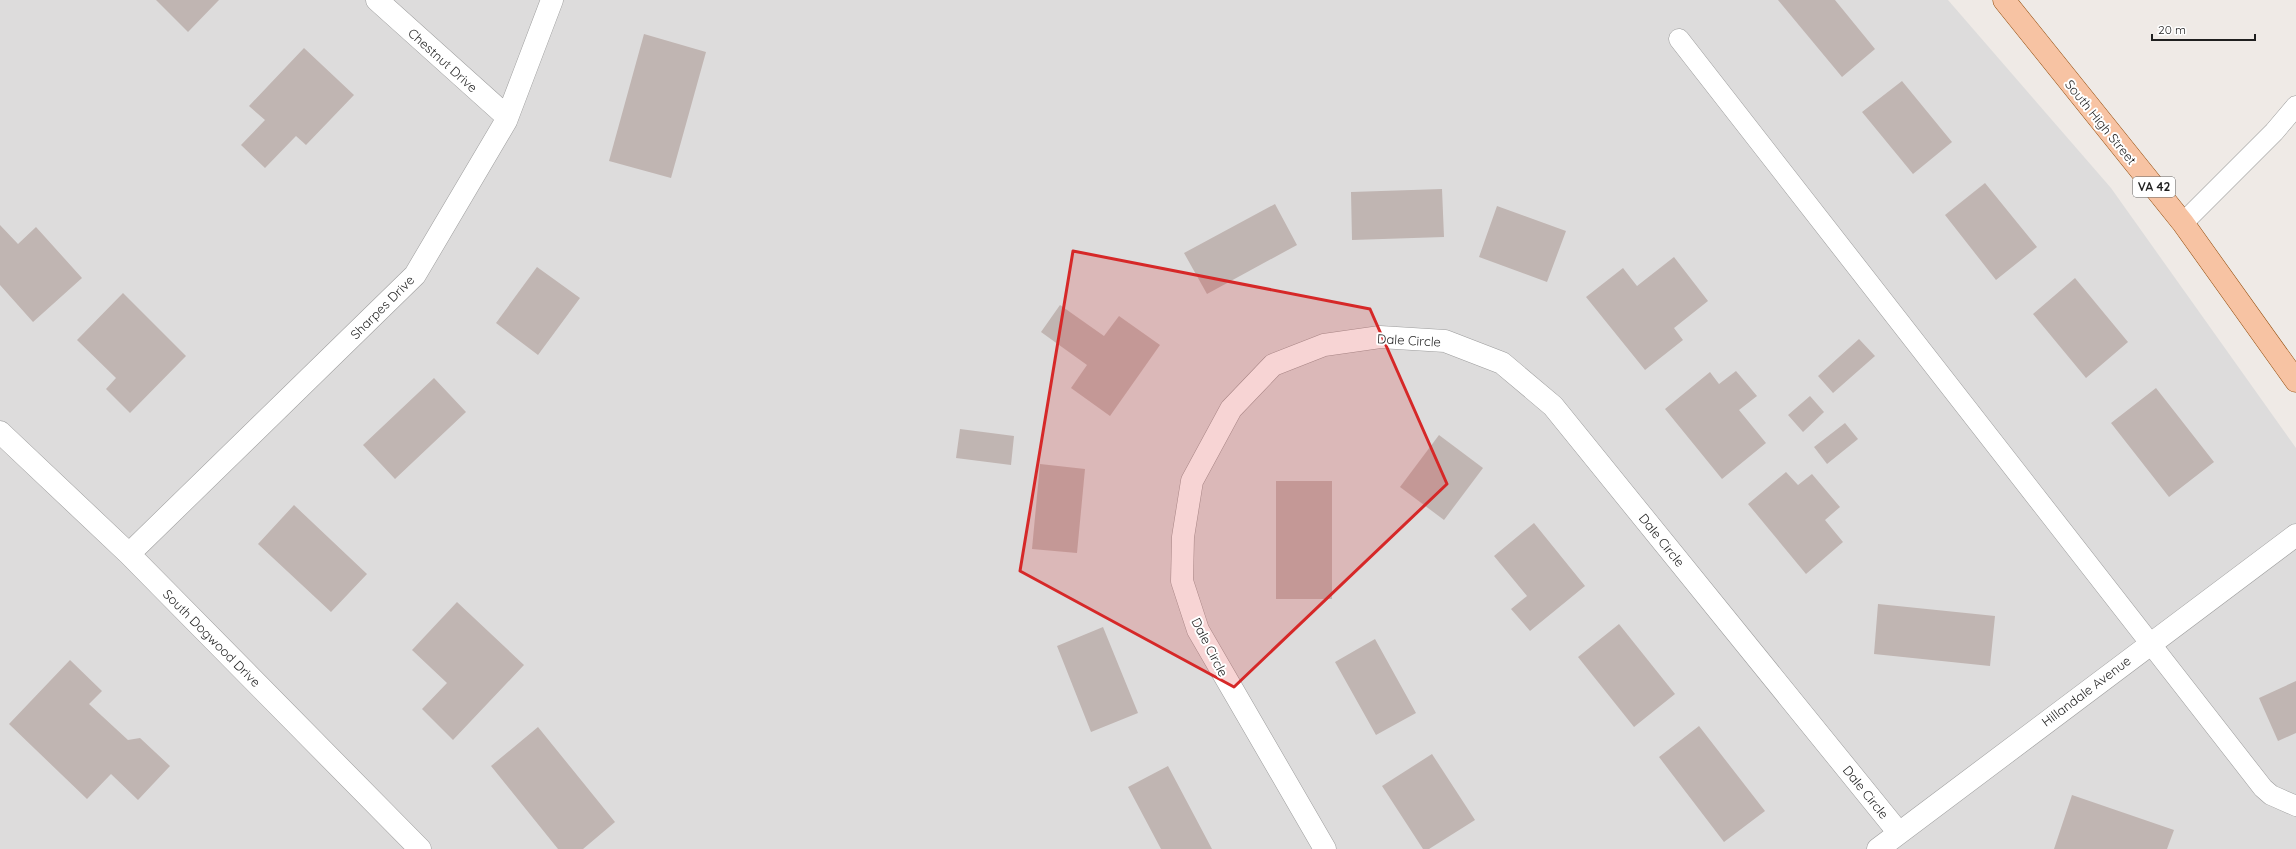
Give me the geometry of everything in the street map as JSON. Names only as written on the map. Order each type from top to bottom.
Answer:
[{"type":"main road","name":"South High Street","points":[[2004,0],[2183,223],[2296,381]]},
{"type":"street","name":"Chestnut Drive","points":[[377,0],[504,115],[506,121]]},
{"type":"street","name":"Sharpes Drive","points":[[129,554],[415,275],[506,121],[552,0]]},
{"type":"street","name":"Dale Circle","points":[[1325,849],[1198,630],[1182,581],[1183,538],[1192,481],[1231,409],[1272,365],[1324,345],[1380,337],[1445,341],[1502,363],[1553,406],[1899,833]]},
{"type":"street","name":"South Dogwood Drive","points":[[0,432],[129,554],[420,849]]},
{"type":"street","name":"Hillandale Avenue","points":[[1878,849],[2150,643],[2296,535]]},
{"type":"lane","points":[[1680,39],[2263,788],[2271,795],[2296,806]]},
{"type":"lane","points":[[2183,223],[2274,132],[2296,106]]},
{"type":"highlighted area","points":[[1073,251],[1370,309],[1447,484],[1234,687],[1020,571]]},
{"type":"shaded area","points":[[0,0],[1948,0],[2111,188],[2296,448],[2296,849],[0,849]]},
{"type":"building","points":[[156,0],[219,0],[188,32]]},
{"type":"building","points":[[1778,0],[1835,0],[1875,49],[1842,77]]},
{"type":"building","points":[[644,34],[706,52],[671,178],[609,161]]},
{"type":"building","points":[[304,48],[354,95],[306,145],[296,136],[265,168],[241,145],[265,120],[249,106]]},
{"type":"building","points":[[1902,81],[1952,142],[1913,174],[1862,112]]},
{"type":"building","points":[[1985,183],[2037,247],[1996,280],[1945,215]]},
{"type":"building","points":[[1442,189],[1444,237],[1352,240],[1351,192]]},
{"type":"building","points":[[1275,204],[1297,245],[1207,294],[1184,253]]},
{"type":"building","points":[[1497,206],[1566,231],[1547,282],[1479,257]]},
{"type":"building","points":[[0,225],[18,244],[36,227],[82,278],[33,322],[0,285]]},
{"type":"building","points":[[1674,257],[1708,301],[1674,328],[1683,340],[1645,370],[1586,297],[1623,268],[1637,286]]},
{"type":"building","points":[[537,267],[580,298],[538,355],[496,323]]},
{"type":"building","points":[[2075,278],[2128,342],[2086,378],[2033,314]]},
{"type":"building","points":[[123,293],[186,356],[130,413],[106,389],[116,378],[77,340]]},
{"type":"building","points":[[1060,305],[1104,336],[1119,316],[1160,345],[1110,416],[1071,388],[1087,365],[1041,332]]},
{"type":"building","points":[[1859,339],[1875,356],[1833,393],[1818,376]]},
{"type":"building","points":[[1736,371],[1757,396],[1739,410],[1766,443],[1722,479],[1665,409],[1710,372],[1719,384]]},
{"type":"building","points":[[434,378],[466,412],[395,479],[363,445]]},
{"type":"building","points":[[2156,388],[2214,462],[2169,497],[2111,423]]},
{"type":"building","points":[[1810,396],[1824,412],[1803,432],[1788,415]]},
{"type":"building","points":[[1845,423],[1858,439],[1827,464],[1814,447]]},
{"type":"building","points":[[960,429],[1014,436],[1011,465],[956,458]]},
{"type":"building","points":[[1439,435],[1483,468],[1444,520],[1400,487]]},
{"type":"building","points":[[1040,464],[1085,469],[1077,553],[1032,549]]},
{"type":"building","points":[[1786,472],[1798,485],[1812,474],[1840,507],[1825,520],[1843,542],[1806,574],[1748,504]]},
{"type":"building","points":[[1276,481],[1332,481],[1332,599],[1276,599]]},
{"type":"building","points":[[294,505],[367,574],[331,612],[258,544]]},
{"type":"building","points":[[1534,523],[1585,586],[1530,631],[1511,609],[1527,596],[1494,556]]},
{"type":"building","points":[[457,602],[524,665],[453,740],[422,709],[447,683],[412,650]]},
{"type":"building","points":[[1878,604],[1995,616],[1990,666],[1874,654]]},
{"type":"building","points":[[1619,624],[1675,694],[1634,727],[1578,657]]},
{"type":"building","points":[[1103,627],[1138,713],[1091,732],[1057,646]]},
{"type":"building","points":[[1375,639],[1416,713],[1376,735],[1335,662]]},
{"type":"building","points":[[70,660],[102,691],[89,704],[128,740],[140,738],[170,766],[138,800],[111,774],[87,799],[9,724]]},
{"type":"building","points":[[2296,681],[2296,733],[2278,741],[2259,698]]},
{"type":"building","points":[[1699,726],[1765,811],[1724,842],[1659,757]]},
{"type":"building","points":[[538,727],[615,822],[583,849],[558,849],[491,766]]},
{"type":"building","points":[[1432,754],[1475,820],[1429,849],[1423,849],[1382,786]]},
{"type":"building","points":[[1168,766],[1212,849],[1161,849],[1128,787]]},
{"type":"building","points":[[2072,795],[2174,830],[2167,849],[2054,849]]}]
